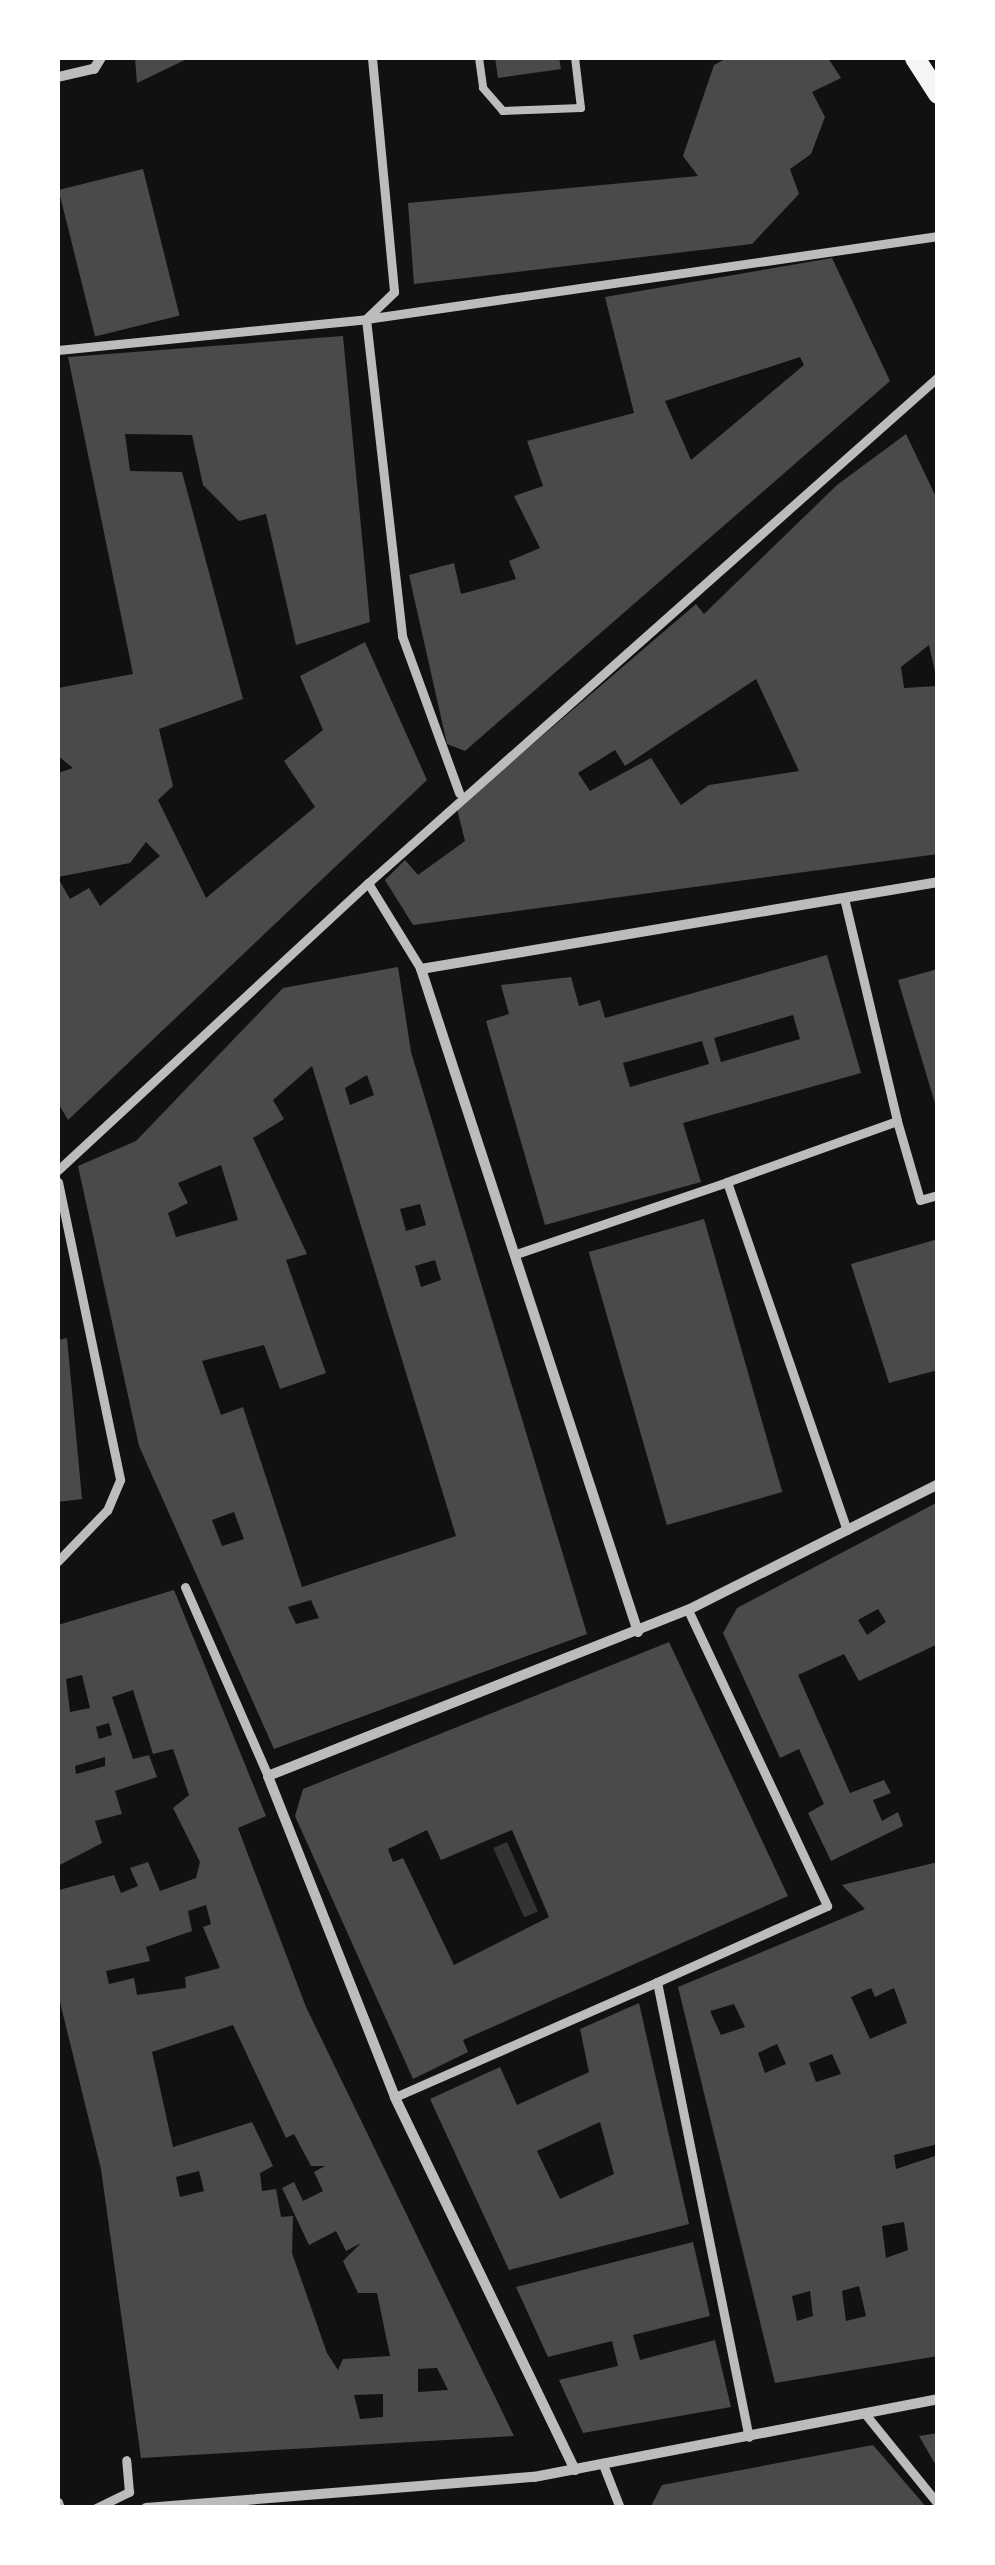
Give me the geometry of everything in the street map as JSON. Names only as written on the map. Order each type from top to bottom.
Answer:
[{"type":"main road","points":[[915,58],[938,94]]},
{"type":"street","points":[[58,77],[94,70],[100,58]]},
{"type":"street","points":[[366,319],[394,292],[372,58]]},
{"type":"street","points":[[58,350],[366,319],[938,236]]},
{"type":"street","points":[[366,319],[402,636],[458,793]]},
{"type":"street","points":[[58,1170],[368,883],[458,793],[938,377]]},
{"type":"street","points":[[422,970],[938,882]]},
{"type":"street","points":[[368,883],[422,970],[518,1252],[638,1632]]},
{"type":"street","points":[[844,898],[897,1121],[920,1200],[938,1195]]},
{"type":"street","points":[[518,1252],[897,1121]]},
{"type":"street","points":[[58,1182],[104,1378],[117,1494],[58,1561]]},
{"type":"street","points":[[727,1182],[847,1530]]},
{"type":"street","points":[[268,1776],[638,1632],[938,1484]]},
{"type":"street","points":[[185,1586],[268,1776],[395,2097],[575,2470]]},
{"type":"street","points":[[395,2097],[826,1906],[688,1610]]},
{"type":"street","points":[[657,1982],[749,2438]]},
{"type":"street","points":[[146,2508],[575,2470],[938,2399]]},
{"type":"street","points":[[866,2415],[938,2504]]},
{"type":"street","points":[[96,2508],[129,2492],[126,2460]]},
{"type":"street","points":[[604,2466],[620,2508]]},
{"type":"lane","points":[[479,58],[483,88],[503,111],[581,108],[575,58]]},
{"type":"shaded area","points":[[507,1842],[538,1911],[524,1918],[493,1848]]},
{"type":"building","points":[[135,58],[189,58],[137,83]]},
{"type":"building","points":[[495,58],[559,58],[561,69],[498,78]]},
{"type":"building","points":[[727,58],[828,58],[841,78],[812,92],[825,117],[811,154],[790,169],[799,194],[752,244],[414,284],[408,203],[698,176],[683,156],[714,65]]},
{"type":"building","points":[[143,169],[180,316],[95,337],[59,190]]},
{"type":"building","points":[[832,258],[890,381],[465,751],[447,744],[409,575],[454,563],[461,594],[516,579],[509,561],[540,548],[514,496],[543,486],[527,441],[634,413],[605,297]],"holes":[[[800,357],[804,365],[691,460],[665,401]]]},
{"type":"building","points":[[343,336],[370,622],[296,645],[266,514],[239,521],[203,485],[192,435],[125,434],[130,471],[182,472],[243,699],[159,729],[173,786],[158,800],[206,898],[315,807],[284,761],[323,730],[300,676],[365,642],[427,780],[68,1120],[58,1103],[58,878],[70,899],[89,888],[100,906],[160,856],[146,842],[130,863],[58,877],[58,773],[73,768],[58,756],[58,688],[133,674],[68,357]]},
{"type":"building","points":[[906,434],[938,501],[938,685],[929,645],[901,667],[904,688],[938,686],[938,854],[413,925],[385,880],[405,860],[418,875],[465,841],[457,809],[696,604],[704,614],[837,485]],"holes":[[[756,679],[799,771],[709,785],[681,805],[651,758],[590,791],[578,773],[615,750],[625,766]]]},
{"type":"building","points":[[827,955],[861,1073],[683,1123],[701,1182],[545,1225],[486,1021],[509,1014],[501,985],[571,977],[579,1006],[600,1000],[605,1018]],"holes":[[[793,1015],[800,1039],[721,1062],[714,1038]],[[702,1041],[709,1064],[630,1087],[623,1063]]]},
{"type":"building","points":[[398,967],[411,1052],[587,1634],[274,1749],[139,1446],[78,1166],[136,1141],[283,988]],"holes":[[[312,1066],[456,1536],[302,1587],[243,1407],[221,1415],[202,1361],[264,1345],[280,1389],[326,1373],[286,1260],[307,1254],[253,1138],[284,1119],[273,1100]],[[367,1075],[374,1095],[350,1105],[345,1088]],[[221,1165],[238,1220],[176,1237],[168,1213],[188,1203],[178,1183]],[[420,1204],[426,1225],[406,1231],[400,1209]],[[435,1260],[441,1280],[421,1287],[415,1266]],[[234,1512],[244,1539],[222,1546],[212,1520]],[[311,1600],[319,1618],[296,1624],[288,1607]]]},
{"type":"building","points":[[938,969],[938,1110],[937,1110],[898,980]]},
{"type":"building","points":[[704,1219],[782,1492],[667,1525],[589,1252]]},
{"type":"building","points":[[938,1239],[938,1370],[889,1383],[851,1264]]},
{"type":"building","points":[[67,1338],[82,1499],[58,1502],[58,1340]]},
{"type":"building","points":[[938,1502],[938,1644],[859,1681],[844,1654],[798,1675],[850,1793],[884,1780],[891,1793],[873,1800],[882,1821],[898,1812],[903,1826],[831,1861],[808,1813],[824,1804],[799,1749],[780,1758],[723,1633],[737,1608]],"holes":[[[878,1609],[886,1622],[867,1635],[858,1620]]]},
{"type":"building","points":[[174,1590],[266,1816],[238,1828],[306,2007],[514,2436],[141,2458],[101,2169],[58,1994],[59,1890],[114,1875],[121,1893],[138,1886],[130,1868],[148,1862],[160,1891],[196,1878],[200,1862],[173,1808],[189,1795],[173,1749],[153,1754],[133,1690],[112,1697],[133,1759],[149,1755],[157,1777],[115,1791],[122,1814],[95,1821],[102,1843],[58,1866],[58,1625]],"holes":[[[82,1675],[90,1708],[70,1712],[66,1679]],[[109,1723],[112,1735],[99,1739],[96,1727]],[[105,1757],[105,1766],[76,1774],[75,1766]],[[206,1905],[211,1924],[203,1927],[220,1968],[185,1977],[186,1988],[137,1995],[134,1978],[109,1984],[106,1971],[150,1961],[146,1947],[192,1931],[188,1911]],[[233,2025],[286,2138],[294,2134],[311,2166],[325,2166],[314,2172],[323,2191],[303,2201],[294,2182],[282,2188],[309,2245],[336,2231],[346,2251],[361,2243],[343,2261],[358,2293],[377,2293],[390,2356],[343,2359],[338,2370],[327,2353],[292,2253],[293,2216],[281,2217],[276,2189],[262,2191],[260,2173],[273,2166],[252,2122],[173,2147],[152,2052]],[[199,2171],[204,2191],[180,2197],[176,2177]],[[437,2368],[448,2390],[418,2392],[418,2369]],[[383,2394],[383,2417],[360,2419],[354,2395]]]},
{"type":"building","points":[[669,1642],[788,1896],[463,2040],[468,2052],[413,2079],[295,1816],[303,1789]],"holes":[[[427,1830],[441,1860],[512,1830],[549,1917],[454,1965],[403,1858],[393,1862],[388,1849]]]},
{"type":"building","points":[[938,1862],[938,2144],[894,2155],[896,2169],[938,2155],[938,2356],[775,2383],[678,1987],[865,1909],[842,1885]],"holes":[[[871,1988],[875,1997],[894,1988],[907,2023],[870,2039],[851,1997]],[[734,2004],[745,2027],[721,2035],[710,2011]],[[777,2044],[786,2064],[765,2073],[758,2053]],[[832,2054],[841,2074],[816,2082],[809,2063]],[[904,2222],[908,2250],[886,2258],[882,2226]],[[859,2286],[866,2316],[846,2321],[842,2291]],[[810,2291],[813,2316],[797,2321],[792,2296]]]},
{"type":"building","points":[[639,2003],[689,2224],[509,2270],[430,2099],[500,2067],[517,2105],[589,2072],[580,2029]],"holes":[[[600,2122],[614,2174],[560,2199],[537,2151]]]},
{"type":"building","points":[[693,2242],[710,2316],[633,2335],[640,2360],[715,2340],[731,2407],[583,2433],[559,2380],[618,2366],[612,2341],[548,2357],[516,2287]]},
{"type":"building","points":[[938,2433],[938,2469],[919,2436]]},
{"type":"building","points":[[873,2445],[927,2508],[650,2508],[662,2485]]}]
